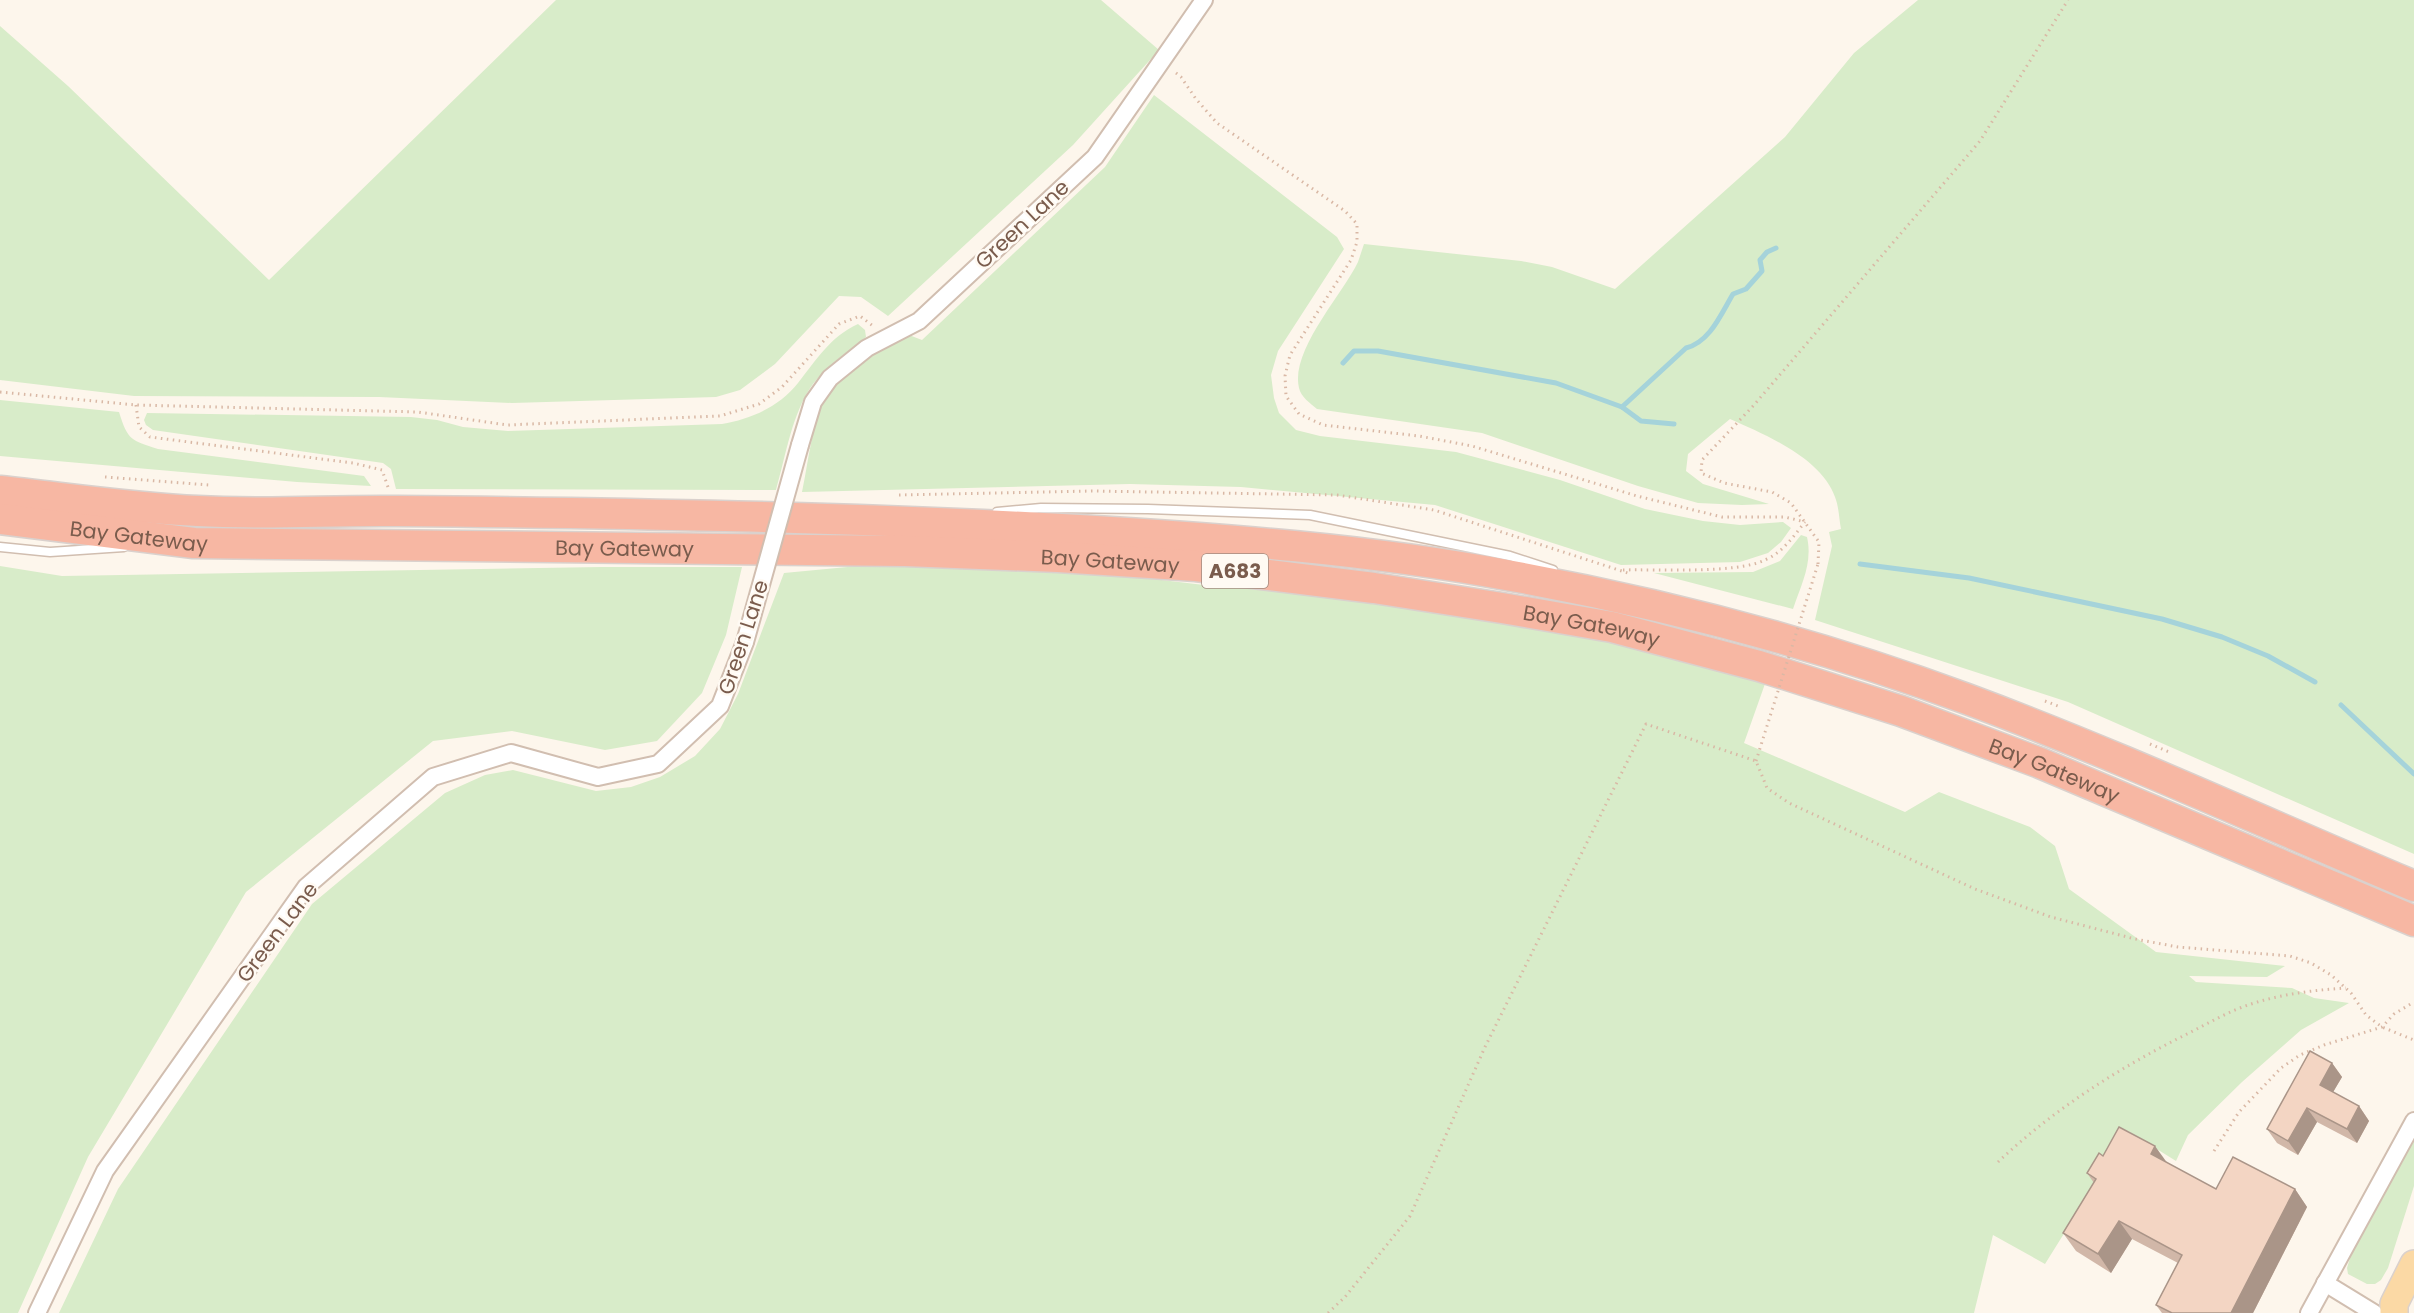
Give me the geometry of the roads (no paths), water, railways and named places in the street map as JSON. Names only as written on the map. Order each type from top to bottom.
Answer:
[{"type":"highway","name":"Bay Gateway","points":[[0,491],[198,512],[392,511],[901,520],[1203,538],[1382,555],[1507,575],[1620,597],[1774,636],[1907,678],[2020,719],[2414,885]]},
{"type":"highway","name":"Bay Gateway","points":[[0,519],[194,543],[905,551],[1058,557],[1208,568],[1374,588],[1513,610],[1612,627],[1759,666],[1901,711],[2040,763],[2414,921]]},
{"type":"main road","points":[[2395,1310],[2414,1264]]},
{"type":"street","name":"Green Lane","points":[[37,1313],[105,1171],[306,887],[433,777],[511,753],[598,777],[658,764],[720,706],[746,642],[813,402],[830,378],[867,348],[919,321],[1095,157],[1204,0]]},
{"type":"street","points":[[2309,1313],[2414,1120]]},
{"type":"street","points":[[2325,1283],[2395,1310]]},
{"type":"lane","points":[[983,513],[1041,508],[1310,515],[1510,556],[1565,573]]},
{"type":"lane","points":[[901,520],[971,514]]},
{"type":"lane","points":[[0,547],[50,552],[194,543]]},
{"type":"lane","points":[[1598,583],[1774,636]]},
{"type":"waterway","points":[[1343,363],[1354,351],[1378,351],[1556,383],[1622,407],[1686,348],[1702,340],[1708,334],[1733,294],[1746,289],[1762,271],[1760,260],[1767,252],[1776,248]]},
{"type":"waterway","points":[[1622,407],[1641,421],[1674,424]]},
{"type":"waterway","points":[[1860,564],[1969,578],[2162,619],[2222,637],[2268,656],[2315,682]]},
{"type":"waterway","points":[[2341,705],[2414,774]]}]
